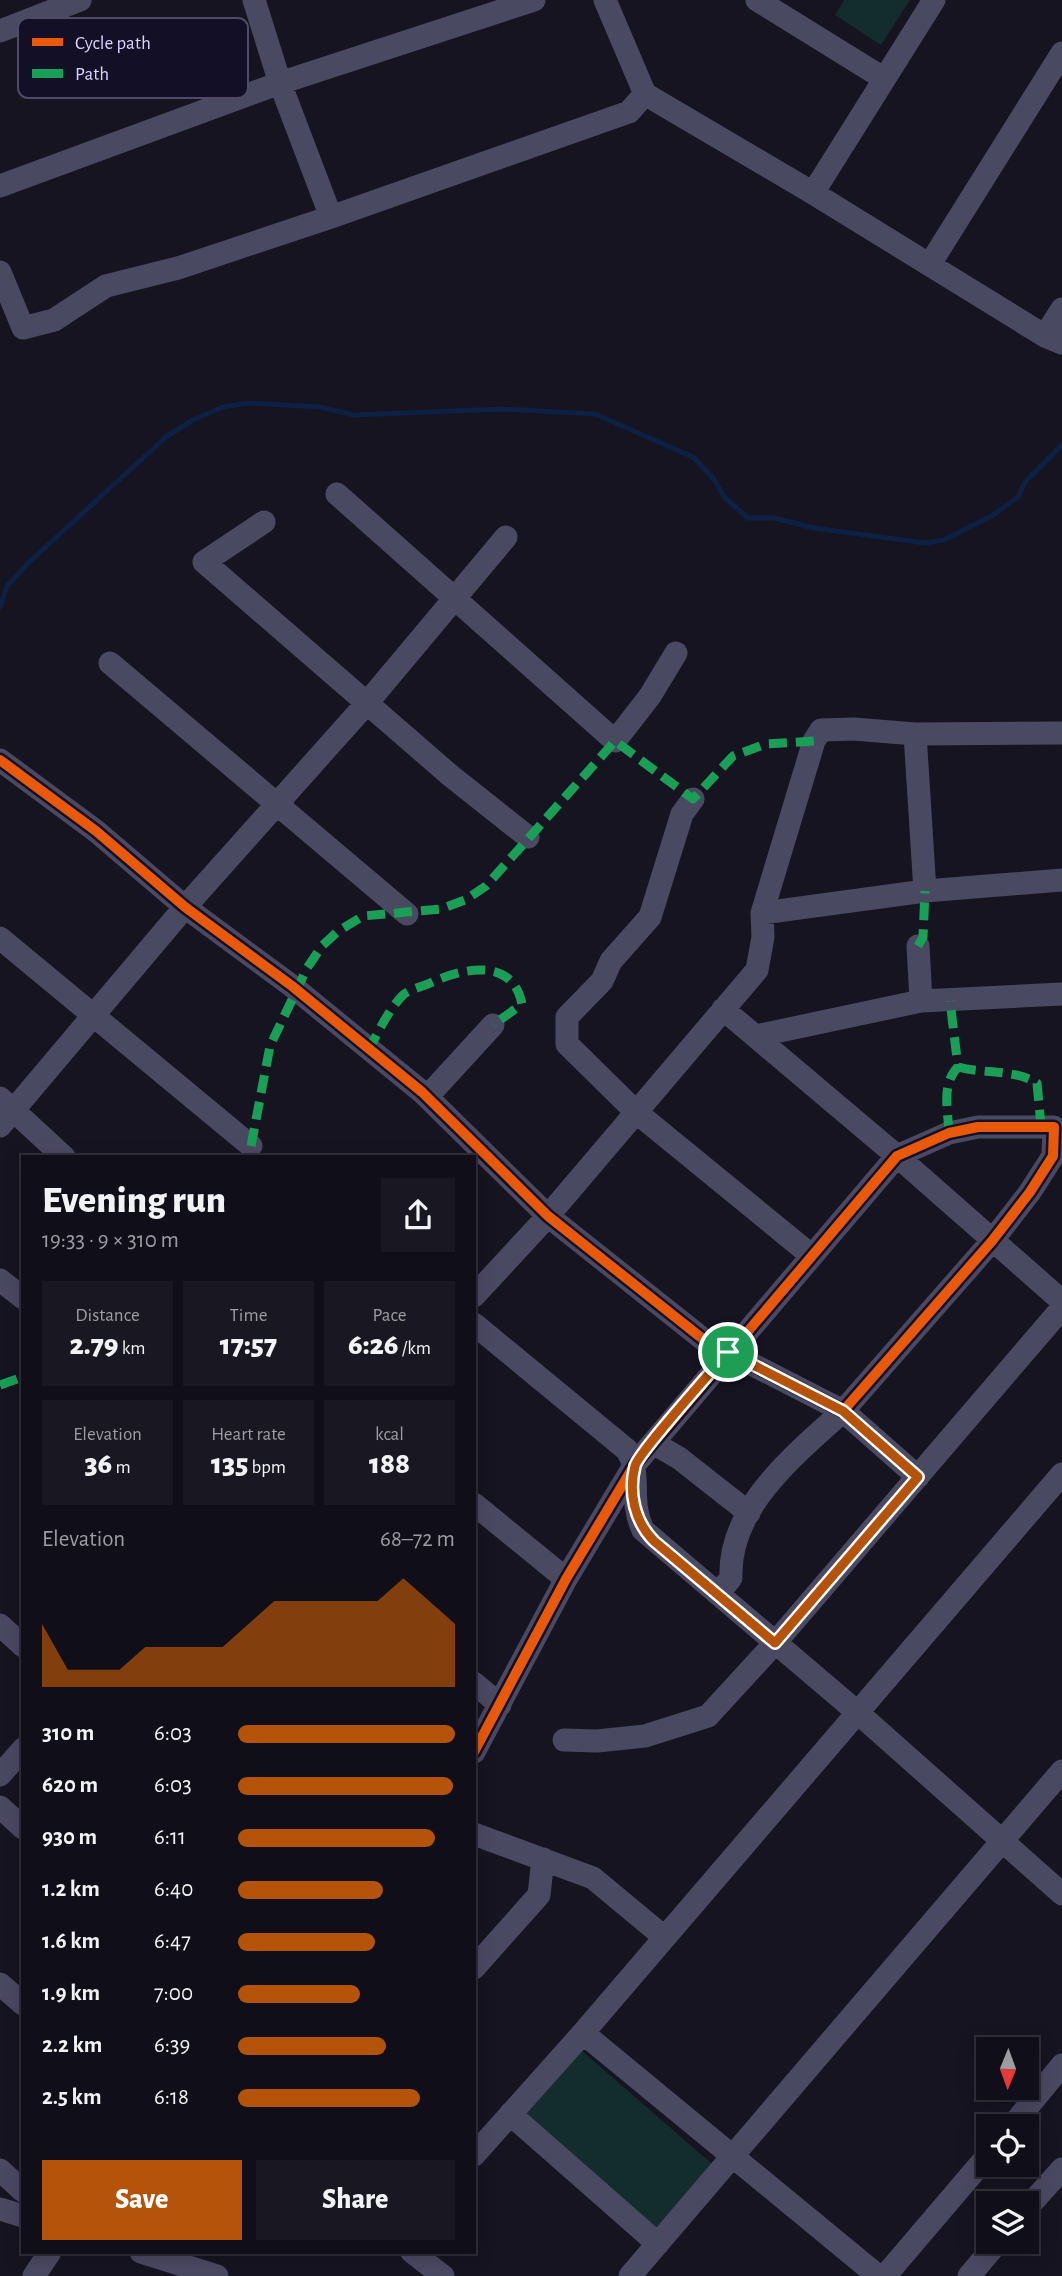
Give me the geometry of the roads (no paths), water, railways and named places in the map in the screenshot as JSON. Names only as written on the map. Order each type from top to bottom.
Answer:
[{"type":"street","points":[[34,18],[80,0]]},
{"type":"street","points":[[254,0],[279,83],[331,217]]},
{"type":"street","points":[[248,94],[534,0]]},
{"type":"street","points":[[605,0],[645,94],[1053,339],[1062,309]]},
{"type":"street","points":[[757,0],[884,78]]},
{"type":"street","points":[[813,193],[934,0]]},
{"type":"street","points":[[0,31],[18,24]]},
{"type":"street","points":[[930,264],[1062,52]]},
{"type":"street","points":[[0,272],[23,328],[54,320],[106,286],[178,268],[629,112],[645,94]]},
{"type":"street","points":[[0,186],[238,98]]},
{"type":"street","points":[[337,494],[615,741],[650,696],[676,653]]},
{"type":"street","points":[[264,522],[204,562],[528,837]]},
{"type":"street","points":[[61,1155],[5,1111],[367,703],[506,537]]},
{"type":"street","points":[[110,663],[407,914]]},
{"type":"street","points":[[476,1294],[548,1216],[757,970],[763,937],[762,913],[814,741],[821,730],[831,728],[915,734],[1062,733]]},
{"type":"street","points":[[915,734],[925,891]]},
{"type":"street","points":[[2,764],[96,831],[185,907],[292,986],[427,1097],[548,1216],[718,1350],[728,1352],[843,1411],[918,1477]]},
{"type":"street","points":[[693,799],[682,814],[650,917],[611,961],[602,981],[568,1017],[567,1044],[636,1112],[812,1256]]},
{"type":"street","points":[[762,913],[925,891],[1062,880]]},
{"type":"street","points":[[0,938],[251,1146]]},
{"type":"street","points":[[918,946],[920,1001]]},
{"type":"street","points":[[756,1036],[920,1001],[1062,994]]},
{"type":"street","points":[[723,1009],[897,1156],[1062,1301]]},
{"type":"street","points":[[427,1097],[492,1025]]},
{"type":"street","points":[[476,1748],[566,1579],[635,1464],[897,1156],[949,1133],[978,1127],[1054,1127],[1053,1156],[1031,1192],[992,1241],[843,1411],[781,1468],[749,1513],[736,1537],[730,1556],[731,1578],[718,1594]]},
{"type":"street","points":[[0,1280],[21,1296]]},
{"type":"street","points":[[564,1740],[597,1741],[645,1736],[708,1716],[775,1643],[1062,1308]]},
{"type":"street","points":[[476,1326],[627,1450],[635,1464],[634,1511],[643,1530],[857,1712],[1062,1894]]},
{"type":"street","points":[[653,1443],[679,1458],[749,1513]]},
{"type":"street","points":[[476,2153],[583,2033],[1062,1474]]},
{"type":"street","points":[[476,1505],[566,1579]]},
{"type":"street","points":[[0,1625],[21,1644]]},
{"type":"street","points":[[476,1685],[500,1705]]},
{"type":"street","points":[[0,1775],[21,1751]]},
{"type":"street","points":[[630,2276],[1062,1771]]},
{"type":"street","points":[[0,1807],[21,1826]]},
{"type":"street","points":[[476,1835],[593,1878],[664,1937]]},
{"type":"street","points":[[476,1966],[539,1895],[543,1859]]},
{"type":"street","points":[[0,1983],[21,2002]]},
{"type":"street","points":[[583,2033],[877,2276]]},
{"type":"street","points":[[1022,2114],[1062,2065]]},
{"type":"street","points":[[510,2114],[658,2244]]},
{"type":"street","points":[[885,2276],[976,2169]]},
{"type":"street","points":[[1039,2195],[1062,2169]]},
{"type":"street","points":[[0,2170],[21,2189]]},
{"type":"street","points":[[0,2208],[21,2215]]},
{"type":"street","points":[[34,2276],[49,2254]]},
{"type":"street","points":[[154,2254],[186,2259],[217,2276]]},
{"type":"street","points":[[415,2254],[443,2276]]},
{"type":"street","points":[[969,2276],[988,2254]]},
{"type":"waterway","points":[[0,607],[7,586],[28,563],[167,436],[195,419],[223,407],[249,403],[320,407],[353,415],[503,409],[595,414],[693,457],[714,479],[724,497],[748,518],[774,518],[814,528],[925,543],[944,540],[993,515],[1018,497],[1025,482],[1062,445]]}]
